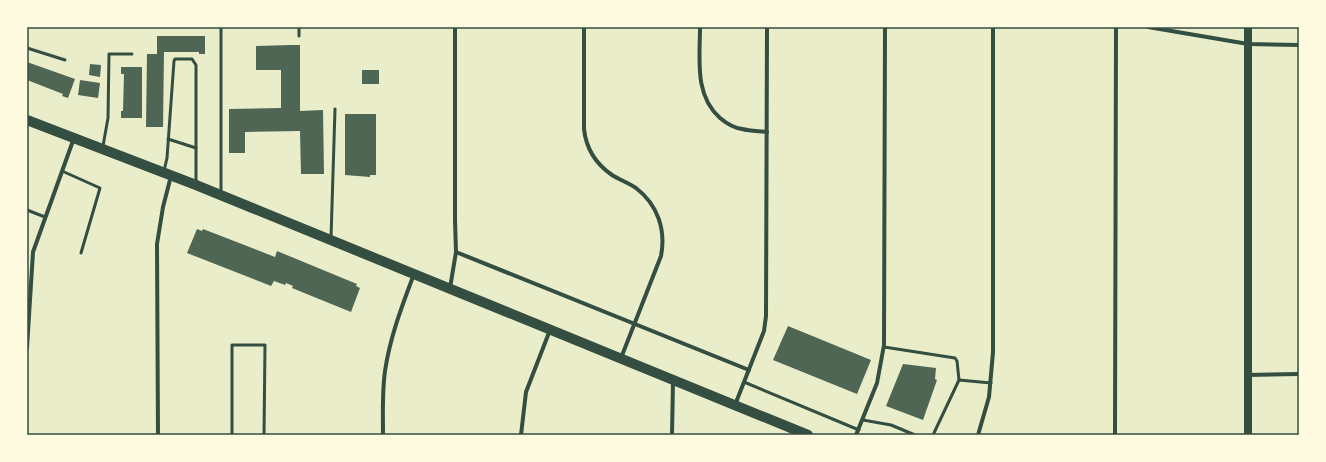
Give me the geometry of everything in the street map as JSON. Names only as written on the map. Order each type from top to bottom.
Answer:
[{"type":"main road","points":[[1248,27],[1248,435]]},
{"type":"main road","points":[[27,120],[196,185],[808,435]]},
{"type":"street","points":[[450,288],[456,252],[455,27]]},
{"type":"street","points":[[584,27],[584,129],[587,144],[596,159],[605,169],[642,193],[656,212],[662,226],[663,241],[661,256],[621,358]]},
{"type":"street","points":[[700,27],[700,84],[705,99],[710,107],[720,118],[732,126],[741,129],[767,132]]},
{"type":"street","points":[[735,405],[764,331],[766,316],[767,27]]},
{"type":"street","points":[[856,435],[878,383],[884,347],[885,27]]},
{"type":"street","points":[[978,435],[987,405],[991,383],[993,352],[993,27]]},
{"type":"street","points":[[1115,435],[1116,27]]},
{"type":"street","points":[[1148,27],[1248,44],[1299,45]]},
{"type":"street","points":[[27,348],[33,252],[74,137]]},
{"type":"street","points":[[158,435],[157,244],[167,174]]},
{"type":"street","points":[[456,252],[749,370]]},
{"type":"street","points":[[383,435],[383,386],[388,355],[398,318],[414,274]]},
{"type":"street","points":[[520,435],[526,392],[550,330]]},
{"type":"street","points":[[1247,375],[1299,374]]},
{"type":"street","points":[[672,435],[673,379]]},
{"type":"lane","points":[[221,27],[221,196]]},
{"type":"lane","points":[[299,27],[299,36]]},
{"type":"lane","points":[[27,48],[65,60]]},
{"type":"lane","points":[[103,148],[108,118],[108,54],[132,54]]},
{"type":"lane","points":[[167,174],[174,61],[175,59],[192,59],[196,65],[196,185]]},
{"type":"lane","points":[[330,240],[335,109]]},
{"type":"lane","points":[[168,139],[196,148]]},
{"type":"lane","points":[[62,171],[100,188],[81,253]]},
{"type":"lane","points":[[27,210],[45,217]]},
{"type":"lane","points":[[232,435],[232,345],[265,345],[264,435]]},
{"type":"lane","points":[[884,347],[955,358],[958,362],[959,380],[933,435]]},
{"type":"lane","points":[[959,380],[991,383]]},
{"type":"lane","points":[[744,382],[859,430]]},
{"type":"lane","points":[[863,420],[891,425],[914,435]]},
{"type":"building","points":[[157,36],[205,36],[205,54],[199,54],[199,52],[164,52],[163,127],[146,127],[147,54],[157,54]]},
{"type":"building","points":[[300,45],[300,111],[323,110],[324,174],[301,174],[300,131],[245,132],[245,153],[229,153],[229,109],[281,108],[281,70],[256,70],[256,46]]},
{"type":"building","points":[[27,62],[75,79],[68,98],[62,96],[63,94],[27,80]]},
{"type":"building","points":[[90,64],[101,65],[100,77],[89,75]]},
{"type":"building","points":[[121,67],[142,67],[142,118],[121,118],[121,111],[123,111],[124,74],[121,74]]},
{"type":"building","points":[[362,70],[379,70],[379,84],[362,84]]},
{"type":"building","points":[[80,80],[100,83],[98,98],[78,95]]},
{"type":"building","points":[[345,114],[376,114],[376,175],[370,175],[370,177],[345,175]]},
{"type":"building","points":[[197,229],[202,231],[203,229],[275,257],[277,251],[357,284],[356,286],[360,288],[351,312],[292,288],[293,286],[286,283],[285,285],[274,281],[271,286],[187,253]]},
{"type":"building","points":[[788,326],[871,360],[857,394],[773,360]]},
{"type":"building","points":[[903,364],[936,368],[935,379],[937,380],[923,420],[886,406]]}]
